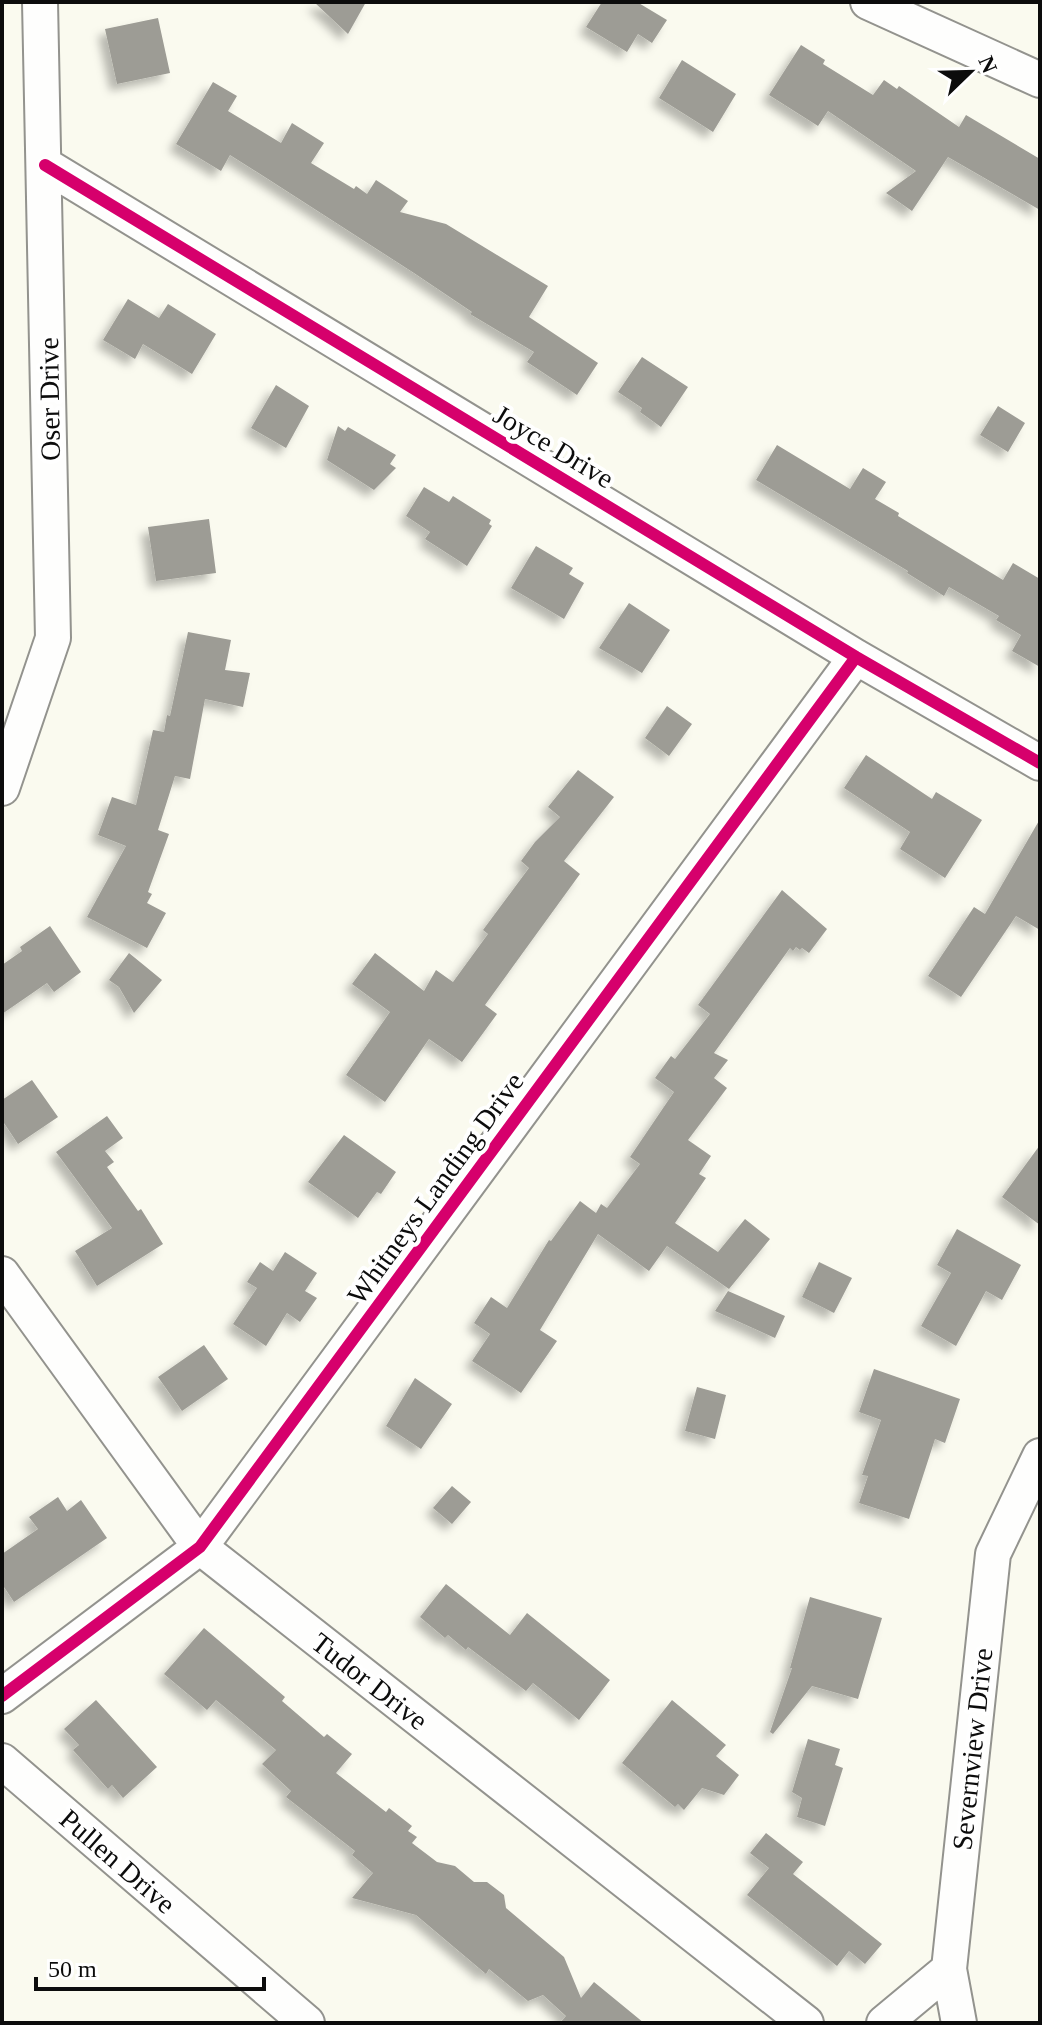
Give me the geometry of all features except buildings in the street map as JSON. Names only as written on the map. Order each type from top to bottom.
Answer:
[{"type":"street","name":"Oser Drive","points":[[2,788],[53,638],[40,2]]},
{"type":"street","points":[[868,2],[1040,80]]},
{"type":"street","name":"Joyce Drive","points":[[45,165],[856,657],[1040,763]]},
{"type":"street","name":"Whitneys Landing Drive","points":[[2,1696],[200,1547],[856,657]]},
{"type":"street","name":"Tudor Drive","points":[[2,1274],[200,1547],[806,2023]]},
{"type":"street","name":"Severnview Drive","points":[[959,2023],[949,1969],[993,1554],[1040,1456]]},
{"type":"street","name":"Pullen Drive","points":[[2,1761],[307,2023]]},
{"type":"street","points":[[884,2023],[949,1969]]},
{"type":"cycle path","points":[[45,165],[856,657],[1040,763]]},
{"type":"cycle path","points":[[2,1696],[200,1547],[856,657]]}]
